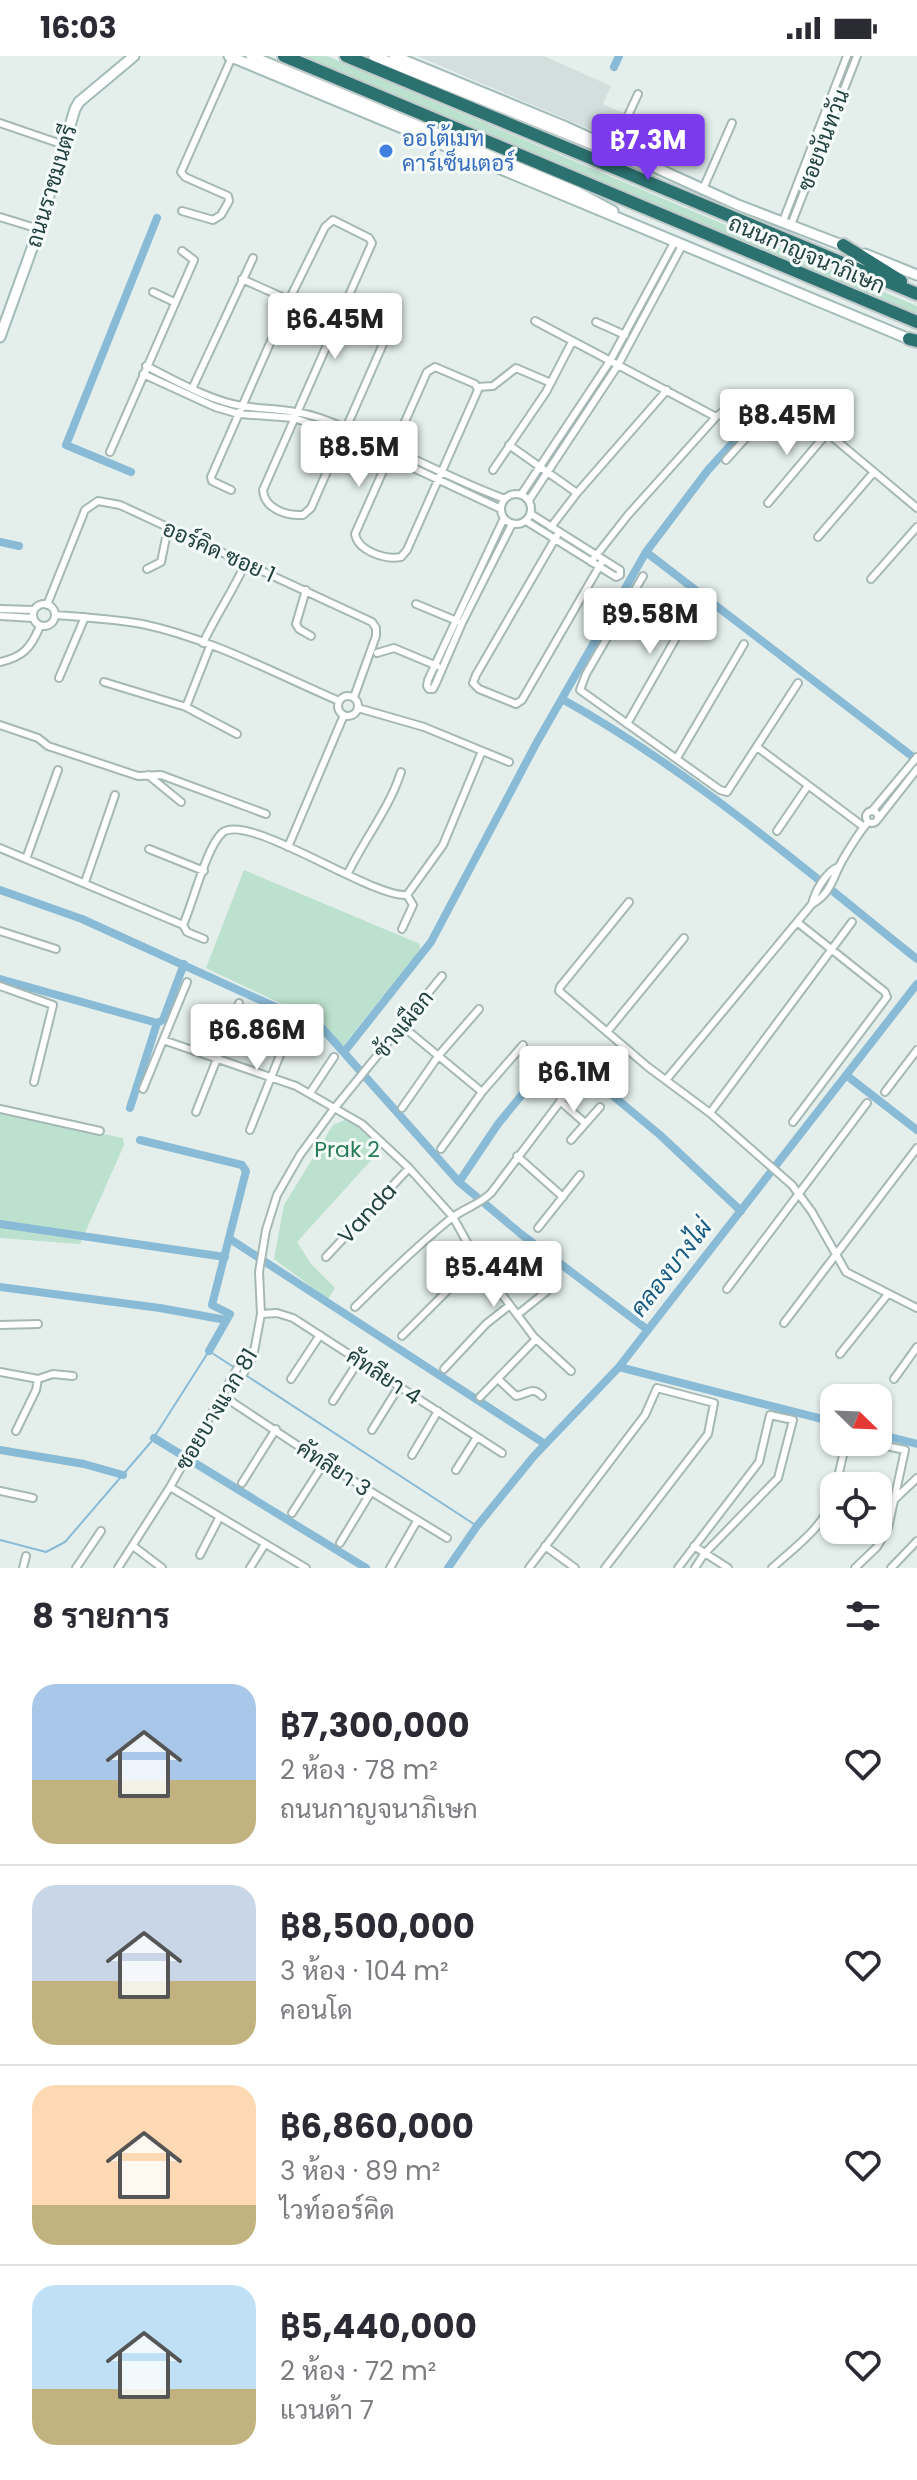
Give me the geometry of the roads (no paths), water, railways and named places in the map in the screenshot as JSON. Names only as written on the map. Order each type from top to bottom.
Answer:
[{"type":"highway","name":"ถนนกาญจนาภิเษก","points":[[284,56],[917,322]]},
{"type":"highway","name":"ถนนกาญจนาภิเษก","points":[[346,56],[917,292]]},
{"type":"highway","points":[[843,245],[917,292]]},
{"type":"main road","name":"ถนนราชมนตรี","points":[[1,331],[39,229],[79,102],[134,56]]},
{"type":"main road","points":[[251,56],[577,192],[633,224]]},
{"type":"main road","points":[[374,56],[579,140],[631,157]]},
{"type":"main road","points":[[394,56],[703,189],[916,273]]},
{"type":"main road","points":[[230,57],[914,341]]},
{"type":"street","name":"ซอยนันทวัน","points":[[787,223],[824,110],[847,56]]},
{"type":"street","name":"ซอยนันทวัน","points":[[812,153],[857,56]]},
{"type":"street","points":[[182,211],[213,220],[221,215],[229,201],[228,196],[185,177],[181,172],[209,113],[230,57]]},
{"type":"street","points":[[613,148],[638,94]]},
{"type":"street","points":[[824,110],[832,113]]},
{"type":"street","points":[[0,123],[64,145]]},
{"type":"street","points":[[703,189],[732,123]]},
{"type":"street","points":[[0,217],[39,229]]},
{"type":"street","points":[[231,490],[212,481],[211,477],[289,300],[325,227],[333,220],[369,238],[372,243],[336,321],[263,490],[264,499],[282,512],[295,515],[308,513],[383,344],[381,340],[336,321]]},
{"type":"street","points":[[521,495],[610,361],[679,242]]},
{"type":"street","points":[[529,500],[512,494],[505,499],[501,509],[504,518],[512,524],[526,521],[531,514],[529,500],[618,365],[679,242]]},
{"type":"street","points":[[110,452],[194,260],[182,251]]},
{"type":"street","points":[[190,392],[253,258]]},
{"type":"street","points":[[242,279],[289,300]]},
{"type":"street","points":[[153,292],[174,302]]},
{"type":"street","points":[[535,321],[716,417]]},
{"type":"street","points":[[596,322],[625,335]]},
{"type":"street","points":[[493,470],[551,383],[572,342]]},
{"type":"street","points":[[146,366],[215,407],[239,414],[296,414]]},
{"type":"street","points":[[477,387],[404,554],[391,558],[371,552],[356,541],[355,534],[431,368],[441,368],[477,387],[493,386],[518,367],[551,383]]},
{"type":"street","points":[[143,374],[190,392],[242,406],[296,414],[395,449],[505,499]]},
{"type":"street","points":[[551,527],[667,390]]},
{"type":"street","points":[[726,460],[783,398],[792,401],[917,508]]},
{"type":"street","points":[[591,562],[628,515],[716,417],[729,407]]},
{"type":"street","points":[[345,432],[501,509]]},
{"type":"street","points":[[768,503],[828,432]]},
{"type":"street","points":[[509,445],[577,493]]},
{"type":"street","points":[[818,537],[874,472]]},
{"type":"street","name":"ออร์คิด ซอย 1","points":[[47,605],[79,518],[90,505],[105,501],[367,618],[376,628],[376,636],[354,697]]},
{"type":"street","points":[[531,514],[595,555],[601,564]]},
{"type":"street","points":[[439,667],[454,620],[504,518]]},
{"type":"street","points":[[526,521],[591,562],[601,564]]},
{"type":"street","points":[[439,667],[512,524]]},
{"type":"street","points":[[871,579],[917,527]]},
{"type":"street","points":[[147,569],[161,562],[168,528]]},
{"type":"street","points":[[559,532],[476,675],[473,683],[479,689],[516,704],[522,700],[601,564]]},
{"type":"street","points":[[186,707],[218,610],[233,590],[245,564]]},
{"type":"street","points":[[643,576],[580,687],[583,693],[724,792],[729,789],[798,683]]},
{"type":"street","points":[[306,590],[296,624],[311,636]]},
{"type":"street","points":[[627,724],[697,601]]},
{"type":"street","points":[[416,604],[462,623]]},
{"type":"street","points":[[33,614],[39,605],[47,605],[55,615],[142,625],[206,644],[339,701]]},
{"type":"street","points":[[0,609],[33,614]]},
{"type":"street","points":[[0,616],[33,614]]},
{"type":"street","points":[[33,614],[40,626]]},
{"type":"street","points":[[40,626],[48,625],[55,615]]},
{"type":"street","points":[[59,678],[85,617]]},
{"type":"street","points":[[0,662],[23,655],[40,626]]},
{"type":"street","points":[[677,758],[744,644]]},
{"type":"street","points":[[377,653],[394,648],[439,667]]},
{"type":"street","points":[[104,682],[186,707],[237,734]]},
{"type":"street","points":[[339,701],[344,697],[354,697],[358,708]]},
{"type":"street","points":[[339,701],[339,711],[344,715],[351,716],[358,708]]},
{"type":"street","points":[[358,708],[424,727],[509,762]]},
{"type":"street","points":[[288,847],[344,715]]},
{"type":"street","points":[[0,725],[32,735],[46,745],[77,756],[138,776],[161,775],[266,814]]},
{"type":"street","points":[[757,747],[807,787],[866,824],[878,819],[917,770]]},
{"type":"street","points":[[407,895],[443,845],[482,751]]},
{"type":"street","points":[[666,1080],[812,904],[866,824],[867,814],[917,757]]},
{"type":"street","points":[[26,859],[58,770]]},
{"type":"street","points":[[348,873],[361,847],[387,809],[401,772]]},
{"type":"street","points":[[148,775],[181,802]]},
{"type":"street","points":[[898,778],[905,785]]},
{"type":"street","points":[[777,831],[807,787]]},
{"type":"street","points":[[85,882],[115,795]]},
{"type":"street","points":[[872,811],[877,813],[878,819]]},
{"type":"street","points":[[183,925],[216,841],[227,830],[243,830],[384,890],[407,895],[413,905],[402,929]]},
{"type":"street","points":[[0,848],[183,925],[187,932],[204,939]]},
{"type":"street","points":[[149,849],[204,871]]},
{"type":"street","points":[[629,902],[559,989],[781,1175],[799,1193],[846,1272],[917,1308]]},
{"type":"street","points":[[793,1122],[887,997],[885,992],[797,922]]},
{"type":"street","points":[[710,1113],[852,922]]},
{"type":"street","points":[[0,931],[56,949]]},
{"type":"street","points":[[607,1032],[684,938]]},
{"type":"street","name":"ช้างเผือก","points":[[333,1110],[442,976]]},
{"type":"street","points":[[143,1089],[187,982]]},
{"type":"street","points":[[0,986],[53,1005],[34,1082]]},
{"type":"street","points":[[196,1112],[239,1003]]},
{"type":"street","points":[[402,1108],[439,1055],[479,1009]]},
{"type":"street","points":[[250,1130],[292,1025]]},
{"type":"street","points":[[401,1025],[482,1092]]},
{"type":"street","name":"Vanda","points":[[163,1040],[310,1093],[333,1110],[362,1124],[409,1168],[453,1217],[483,1269],[517,1315],[536,1339],[571,1371]]},
{"type":"street","points":[[441,1149],[482,1092],[523,1045]]},
{"type":"street","points":[[885,1092],[917,1050]]},
{"type":"street","points":[[310,1093],[334,1057]]},
{"type":"street","points":[[355,1307],[453,1217],[488,1196],[578,1078]]},
{"type":"street","points":[[560,1101],[585,1123]]},
{"type":"street","points":[[727,1289],[867,1103]]},
{"type":"street","points":[[571,1140],[600,1107]]},
{"type":"street","points":[[0,1109],[100,1131]]},
{"type":"street","name":"ซอยบางแวก 81","points":[[118,1568],[251,1354],[261,1314],[259,1272],[266,1230],[277,1195],[300,1155],[333,1110]]},
{"type":"street","points":[[784,1323],[917,1148]]},
{"type":"street","points":[[517,1156],[563,1197]]},
{"type":"street","name":"Vanda","points":[[326,1257],[409,1168]]},
{"type":"street","points":[[538,1228],[580,1175]]},
{"type":"street","points":[[402,1336],[454,1284],[519,1247]]},
{"type":"street","points":[[517,1315],[547,1291]]},
{"type":"street","points":[[840,1354],[888,1294]]},
{"type":"street","points":[[444,1369],[486,1324],[510,1305]]},
{"type":"street","name":"คัทลียา 4","points":[[261,1314],[277,1313],[293,1318],[502,1453]]},
{"type":"street","points":[[0,1325],[38,1324]]},
{"type":"street","points":[[291,1379],[320,1335]]},
{"type":"street","points":[[480,1397],[536,1339]]},
{"type":"street","points":[[894,1379],[917,1347]]},
{"type":"street","points":[[333,1401],[360,1359]]},
{"type":"street","points":[[0,1372],[38,1379],[53,1374],[73,1376]]},
{"type":"street","points":[[16,1431],[36,1390],[38,1379]]},
{"type":"street","points":[[498,1379],[516,1396],[531,1390],[542,1396]]},
{"type":"street","points":[[372,1430],[400,1385]]},
{"type":"street","points":[[529,1568],[645,1415],[657,1388],[714,1403],[708,1434],[605,1568]]},
{"type":"street","name":"คัทลียา 3","points":[[223,1396],[324,1463],[447,1538]]},
{"type":"street","points":[[412,1455],[438,1411]]},
{"type":"street","points":[[678,1568],[759,1462],[770,1415],[793,1420],[778,1478],[705,1553],[695,1568]]},
{"type":"street","points":[[242,1483],[276,1429]]},
{"type":"street","points":[[456,1470],[477,1437]]},
{"type":"street","points":[[855,1568],[877,1547],[888,1528],[905,1450],[892,1447]]},
{"type":"street","points":[[292,1513],[324,1463]]},
{"type":"street","points":[[894,1500],[917,1478]]},
{"type":"street","points":[[170,1487],[306,1568]]},
{"type":"street","points":[[0,1491],[33,1498]]},
{"type":"street","points":[[340,1543],[371,1492]]},
{"type":"street","points":[[200,1555],[219,1518]]},
{"type":"street","points":[[390,1568],[417,1521]]},
{"type":"street","points":[[772,1568],[820,1523]]},
{"type":"street","points":[[76,1568],[101,1531]]},
{"type":"street","points":[[891,1568],[917,1541]]},
{"type":"street","points":[[250,1568],[265,1544]]},
{"type":"street","points":[[133,1546],[162,1568]]},
{"type":"street","points":[[545,1546],[575,1568]]},
{"type":"street","points":[[694,1546],[728,1568]]},
{"type":"street","points":[[23,1568],[26,1556]]},
{"type":"waterway","points":[[614,67],[619,56]]},
{"type":"waterway","points":[[131,472],[66,445],[157,218]]},
{"type":"waterway","points":[[344,1052],[431,942],[537,742],[646,552],[708,470],[769,403]]},
{"type":"waterway","points":[[0,542],[19,546]]},
{"type":"waterway","points":[[646,552],[917,760]]},
{"type":"waterway","points":[[562,699],[700,788],[917,959]]},
{"type":"waterway","points":[[0,890],[82,919],[322,1028],[459,1182],[521,1234],[648,1330]]},
{"type":"waterway","points":[[0,979],[157,1023],[163,1020],[184,964]]},
{"type":"waterway","name":"คลองบางไผ่","points":[[448,1568],[477,1526],[534,1456],[619,1367],[917,984]]},
{"type":"waterway","points":[[130,1108],[157,1023]]},
{"type":"waterway","points":[[459,1182],[498,1124],[556,1053],[564,1055],[660,1135],[741,1211]]},
{"type":"waterway","points":[[846,1075],[917,1130]]},
{"type":"waterway","points":[[140,1140],[242,1165],[246,1171],[212,1305],[230,1314],[209,1351]]},
{"type":"waterway","points":[[0,1224],[225,1257]]},
{"type":"waterway","points":[[230,1239],[545,1444]]},
{"type":"waterway","points":[[0,1287],[226,1320]]},
{"type":"waterway","points":[[0,1540],[46,1552],[65,1542],[151,1442],[209,1351],[235,1368]]},
{"type":"waterway","points":[[619,1367],[820,1418]]},
{"type":"waterway","points":[[247,1376],[477,1526]]},
{"type":"waterway","points":[[154,1438],[366,1568]]},
{"type":"waterway","points":[[892,1438],[917,1444]]},
{"type":"waterway","points":[[0,1450],[84,1464],[123,1475]]},
{"type":"place","name":"ออโต้เมท คาร์เซ็นเตอร์","points":[[386,151]]},
{"type":"park label","name":"Prak 2","points":[[347,1149]]}]
